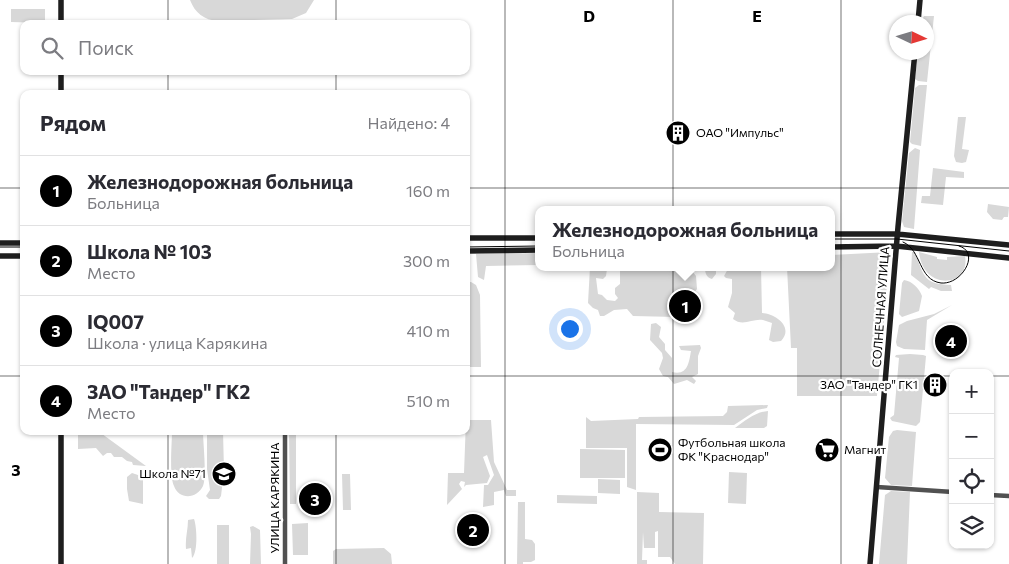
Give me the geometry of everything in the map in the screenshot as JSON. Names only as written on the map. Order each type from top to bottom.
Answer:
[{"type":"street","points":[[61,0],[61,20]]},
{"type":"street","points":[[919,15],[920,0]]},
{"type":"street","name":"СОЛНЕЧНАЯ УЛИЦА","points":[[870,564],[897,234],[914,60]]},
{"type":"street","points":[[61,75],[62,90]]},
{"type":"street","points":[[835,234],[897,234],[1009,245]]},
{"type":"street","points":[[476,238],[476,251]]},
{"type":"street","points":[[470,239],[535,238]]},
{"type":"street","points":[[0,243],[20,243]]},
{"type":"street","points":[[835,247],[896,246],[1009,258]]},
{"type":"street","points":[[470,251],[535,250]]},
{"type":"street","points":[[0,256],[20,256]]},
{"type":"street","points":[[60,435],[61,564]]},
{"type":"street","name":"УЛИЦА КАРЯКИНА","points":[[285,435],[285,564]]},
{"type":"street","points":[[877,487],[949,492]]},
{"type":"street","points":[[994,495],[1009,496]]},
{"type":"shaded area","points":[[190,0],[314,0],[306,13],[292,19],[213,20],[201,15]]},
{"type":"shaded area","points":[[11,9],[45,9],[45,20],[11,22]]},
{"type":"shaded area","points":[[917,60],[929,60],[927,82],[915,79]]},
{"type":"shaded area","points":[[919,85],[927,85],[921,146],[910,142],[915,88]]},
{"type":"shaded area","points":[[958,117],[966,117],[962,149],[969,150],[966,162],[962,163],[956,162],[954,156]]},
{"type":"shaded area","points":[[915,148],[920,150],[914,229],[904,227],[902,221],[909,153]]},
{"type":"shaded area","points":[[933,168],[964,172],[964,178],[946,177],[943,205],[921,203],[922,196],[930,196]]},
{"type":"shaded area","points":[[988,204],[1009,207],[1008,217],[1004,217],[1002,220],[993,219],[987,212]]},
{"type":"shaded area","points":[[890,252],[877,396],[797,396],[797,348],[791,348],[787,271],[835,271],[835,255]]},
{"type":"shaded area","points":[[912,252],[915,252],[926,277],[935,283],[951,285],[952,291],[941,291],[931,287],[929,289],[911,275]]},
{"type":"shaded area","points":[[919,252],[937,257],[937,259],[947,260],[947,257],[965,256],[965,266],[961,274],[954,279],[946,281],[937,279],[929,274],[922,265]]},
{"type":"shaded area","points":[[535,253],[535,265],[486,266],[484,280],[478,277],[476,254]]},
{"type":"shaded area","points":[[590,271],[607,271],[603,279],[596,278],[598,294],[607,300],[615,301],[618,298],[615,294],[615,288],[620,284],[620,271],[692,271],[696,276],[697,289],[676,317],[633,316],[627,309],[614,310],[604,316],[600,316],[598,310],[588,303]]},
{"type":"shaded area","points":[[705,271],[716,271],[712,279]]},
{"type":"shaded area","points":[[727,271],[761,271],[762,313],[773,316],[782,322],[785,331],[781,341],[773,342],[769,340],[772,323],[763,320],[740,322],[733,319],[735,313],[728,307],[732,293],[732,279],[724,276]]},
{"type":"shaded area","points":[[904,280],[915,285],[922,296],[919,311],[902,317],[899,314],[902,283]]},
{"type":"shaded area","points":[[470,282],[476,285],[480,295],[481,367],[470,367]]},
{"type":"shaded area","points":[[952,305],[927,320],[925,350],[904,349],[897,346],[899,325],[934,314]]},
{"type":"shaded area","points":[[656,323],[661,327],[659,337],[665,344],[665,350],[672,358],[672,372],[681,372],[687,367],[691,351],[681,350],[679,346],[700,345],[698,374],[692,377],[696,381],[694,384],[687,380],[674,384],[668,377],[663,376],[659,369],[663,358],[662,353],[650,340],[651,324]]},
{"type":"shaded area","points":[[896,355],[926,356],[920,422],[916,426],[892,421],[890,418],[894,415],[899,358],[895,357]]},
{"type":"shaded area","points":[[768,405],[767,408],[757,410],[734,425],[636,424],[636,490],[627,487],[627,448],[586,448],[586,417],[591,421],[638,419],[639,417],[723,416],[727,412],[728,406]]},
{"type":"shaded area","points":[[768,411],[767,426],[764,428],[735,428],[754,415]]},
{"type":"shaded area","points":[[470,420],[491,420],[494,462],[507,490],[516,490],[516,496],[506,496],[504,490],[494,492],[494,505],[483,507],[484,485],[488,485],[494,475],[487,455],[483,457],[490,476],[487,483],[466,485],[464,487],[465,482],[461,481],[459,484],[462,489],[447,505],[448,473],[464,473],[465,435],[470,435]]},
{"type":"shaded area","points":[[893,431],[916,432],[912,486],[891,485],[885,478],[889,437]]},
{"type":"shaded area","points":[[78,435],[103,435],[146,466],[133,465],[132,462],[122,457],[114,457],[111,453],[103,456],[96,448],[78,449]]},
{"type":"shaded area","points":[[172,435],[203,435],[204,481],[203,486],[197,493],[184,496],[176,491],[172,481]]},
{"type":"shaded area","points":[[207,435],[223,435],[224,471],[219,499],[209,499],[206,496],[210,490],[207,469]]},
{"type":"shaded area","points":[[289,435],[296,435],[296,504],[290,504]]},
{"type":"shaded area","points":[[580,449],[625,450],[625,478],[580,478]]},
{"type":"shaded area","points":[[729,472],[747,473],[746,504],[728,503]]},
{"type":"shaded area","points":[[132,473],[141,476],[143,479],[143,504],[129,501],[127,477]]},
{"type":"shaded area","points":[[342,474],[350,474],[351,510],[343,510]]},
{"type":"shaded area","points":[[598,479],[620,480],[620,494],[598,493]]},
{"type":"shaded area","points":[[891,491],[910,492],[907,564],[879,564],[885,495]]},
{"type":"shaded area","points":[[637,492],[659,493],[659,512],[704,513],[703,564],[675,564],[670,557],[658,557],[658,531],[655,532],[655,548],[644,548],[643,532],[642,560],[647,560],[647,564],[637,564]]},
{"type":"shaded area","points":[[557,495],[597,496],[597,504],[557,503]]},
{"type":"shaded area","points":[[518,502],[525,502],[525,539],[532,540],[535,544],[535,560],[523,562],[523,564],[517,564]]},
{"type":"shaded area","points":[[194,519],[196,539],[192,558],[191,548],[186,549],[186,541],[188,520]]},
{"type":"shaded area","points":[[308,523],[308,555],[293,555],[292,524]]},
{"type":"shaded area","points":[[217,525],[229,525],[229,564],[217,564]]},
{"type":"shaded area","points":[[253,526],[260,530],[261,564],[250,564],[250,527]]},
{"type":"shaded area","points":[[384,548],[391,554],[392,564],[333,564],[333,551],[336,549]]},
{"type":"tram line","points":[[835,239],[897,239],[1009,251]]},
{"type":"tram line","points":[[903,242],[914,251],[928,276],[934,281],[941,283],[956,279],[962,274],[969,261],[965,249],[959,246]]},
{"type":"tram line","points":[[470,247],[535,246]]},
{"type":"tram line","points":[[0,247],[20,247]]},
{"type":"place","name":"ОАО \"Импульс\"","points":[[678,133]]},
{"type":"place","name":"Железнодорожная больница","points":[[685,306]]},
{"type":"place","name":"ЗАО \"Тандер\" ГК2","points":[[951,341]]},
{"type":"place","name":"ЗАО \"Тандер\" ГК1","points":[[935,385]]},
{"type":"place","name":"Футбольная школа ФК \"Краснодар\"","points":[[660,450]]},
{"type":"place","name":"Магнит","points":[[827,450]]},
{"type":"place","name":"Школа №71","points":[[224,474]]},
{"type":"place","name":"IQ007","points":[[315,499]]},
{"type":"place","name":"Школа № 103","points":[[473,530]]}]
